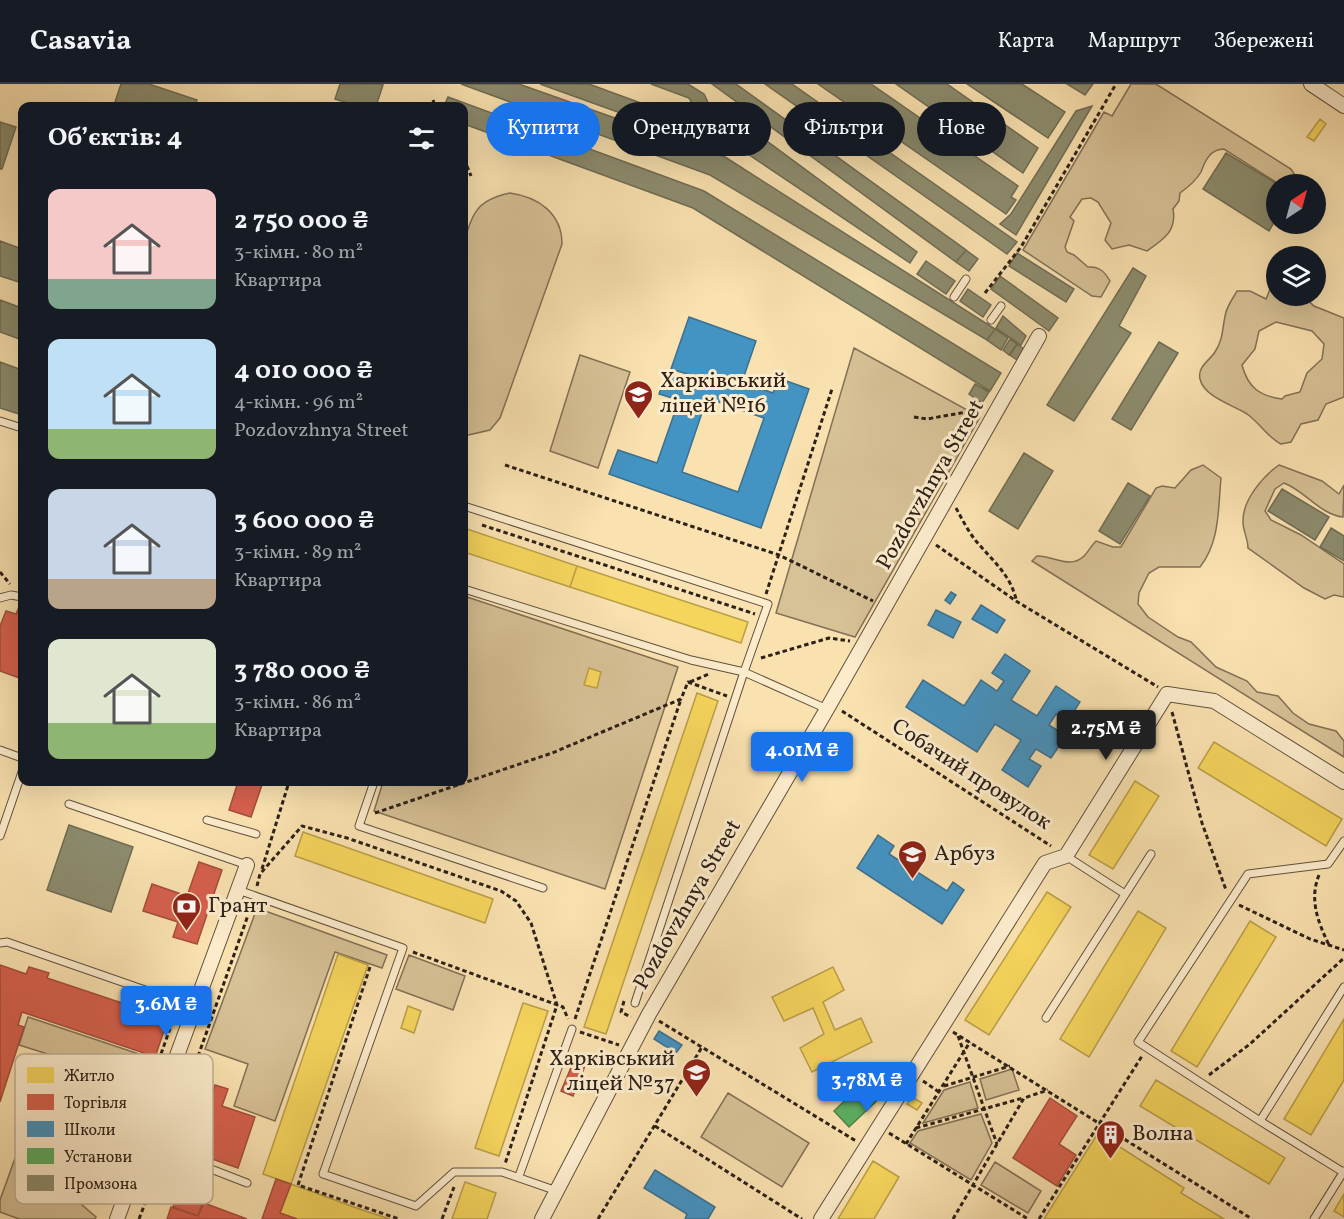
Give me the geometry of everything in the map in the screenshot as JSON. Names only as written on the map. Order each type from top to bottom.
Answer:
[{"type":"street","points":[[1311,84],[1344,106]]},
{"type":"street","name":"Pozdovzhnya Street","points":[[542,1219],[643,1017],[827,709],[1039,336]]},
{"type":"street","points":[[821,1219],[941,1024],[1045,863],[1066,856],[1167,694],[1214,700],[1344,782]]},
{"type":"street","points":[[177,1054],[247,865]]},
{"type":"street","points":[[117,1219],[122,1204]]},
{"type":"lane","points":[[954,297],[966,279]]},
{"type":"lane","points":[[992,320],[1001,306]]},
{"type":"lane","points":[[0,421],[18,427]]},
{"type":"lane","points":[[468,508],[768,604],[635,1003]]},
{"type":"lane","points":[[468,590],[691,660],[744,672],[827,709]]},
{"type":"lane","points":[[0,598],[11,595],[18,596]]},
{"type":"lane","points":[[0,750],[18,757]]},
{"type":"lane","points":[[0,836],[18,784]]},
{"type":"lane","points":[[373,786],[359,826],[543,888]]},
{"type":"lane","points":[[69,804],[247,865]]},
{"type":"lane","points":[[207,820],[256,834]]},
{"type":"lane","points":[[1314,1219],[1343,1172],[1138,1042],[1248,874],[1328,864],[1344,841]]},
{"type":"lane","points":[[1046,1018],[1151,854]]},
{"type":"lane","points":[[1066,856],[1125,894]]},
{"type":"lane","points":[[238,890],[403,948],[323,1174],[416,1206],[454,1172],[502,1172],[557,1191]]},
{"type":"lane","points":[[0,943],[7,942],[194,1007]]},
{"type":"lane","points":[[1260,1121],[1344,987]]},
{"type":"lane","points":[[519,1176],[572,1029]]},
{"type":"lane","points":[[213,1170],[248,1183]]},
{"type":"path","points":[[985,293],[1021,248],[1116,84]]},
{"type":"path","points":[[468,169],[471,176]]},
{"type":"path","points":[[767,589],[832,389]]},
{"type":"path","points":[[915,417],[927,418],[989,408]]},
{"type":"path","points":[[505,465],[779,555],[880,605]]},
{"type":"path","points":[[949,496],[972,535],[997,562],[1014,590],[1016,601]]},
{"type":"path","points":[[475,522],[758,615]]},
{"type":"path","points":[[925,537],[1016,601],[1167,694],[1202,823],[1230,901],[1344,950]]},
{"type":"path","points":[[748,661],[830,638],[858,643]]},
{"type":"path","points":[[572,1029],[688,682],[727,668]]},
{"type":"path","points":[[688,682],[727,696],[723,707]]},
{"type":"path","points":[[468,781],[552,753],[681,699]]},
{"type":"path","name":"Собачий провулок","points":[[827,709],[836,707],[1066,856]]},
{"type":"path","points":[[260,874],[288,786]]},
{"type":"path","points":[[362,817],[454,786]]},
{"type":"path","points":[[1328,864],[1319,876],[1314,889],[1314,903],[1319,925],[1329,945]]},
{"type":"path","points":[[501,891],[516,901],[531,923],[557,1005],[502,1172]]},
{"type":"path","points":[[403,948],[563,1007],[572,1029],[623,1046]]},
{"type":"path","points":[[1200,1082],[1250,1044],[1344,957]]},
{"type":"path","points":[[628,990],[621,1012],[643,1017],[702,1047],[865,1147]]},
{"type":"path","points":[[941,1024],[1252,1219]]},
{"type":"path","points":[[957,1034],[998,1144]]},
{"type":"path","points":[[906,1144],[970,1042]]},
{"type":"path","points":[[598,1219],[702,1047]]},
{"type":"path","points":[[1039,1219],[1146,1048]]},
{"type":"path","points":[[943,1086],[1010,1066]]},
{"type":"path","points":[[916,1128],[1049,1090]]},
{"type":"path","points":[[952,1219],[1024,1098]]},
{"type":"path","points":[[655,1126],[802,1219]]},
{"type":"path","points":[[878,1126],[1028,1219]]},
{"type":"path","points":[[442,1219],[458,1178]]},
{"type":"path","points":[[139,1219],[145,1204]]},
{"type":"shaded area","points":[[1131,84],[1156,84],[1291,169],[1294,174],[1266,176],[1224,149],[1215,151],[1206,160],[1197,178],[1180,193],[1179,201],[1173,209],[1173,223],[1168,234],[1147,251],[1129,245],[1112,249],[1105,240],[1111,223],[1098,202],[1091,198],[1082,199],[1070,217],[1074,221],[1065,247],[1067,252],[1088,267],[1101,270],[1110,281],[1101,297],[1092,296],[1023,250],[1104,112],[1112,116]]},
{"type":"shaded area","points":[[510,193],[520,195],[546,208],[558,224],[562,244],[500,418],[490,430],[468,435],[468,229],[478,209],[490,199]]},
{"type":"shaded area","points":[[1237,291],[1250,291],[1266,299],[1266,306],[1314,306],[1344,318],[1344,397],[1326,404],[1318,420],[1301,424],[1291,442],[1281,444],[1272,438],[1247,414],[1213,396],[1200,379],[1202,367],[1218,347],[1227,309]],"holes":[[[1276,322],[1312,331],[1324,344],[1322,359],[1307,373],[1300,392],[1282,399],[1267,396],[1256,390],[1248,380],[1242,365],[1255,349],[1259,331]]]},
{"type":"shaded area","points":[[854,348],[980,417],[855,637],[776,613]]},
{"type":"shaded area","points":[[580,355],[630,372],[598,468],[550,451]]},
{"type":"shaded area","points":[[1203,465],[1221,478],[1217,525],[1207,557],[1200,567],[1159,567],[1149,573],[1139,593],[1138,604],[1148,617],[1178,637],[1191,642],[1216,667],[1247,681],[1257,692],[1278,696],[1293,713],[1309,724],[1336,731],[1344,741],[1344,757],[1032,561],[1037,556],[1043,556],[1073,562],[1084,556],[1096,541],[1113,547],[1121,547],[1156,488],[1162,486],[1175,488],[1191,470]]},
{"type":"shaded area","points":[[1279,465],[1322,481],[1339,494],[1344,485],[1343,517],[1327,512],[1284,483],[1275,489],[1265,511],[1271,520],[1301,535],[1344,564],[1344,597],[1334,595],[1325,599],[1304,588],[1248,548],[1243,523],[1246,505],[1261,482]]},
{"type":"shaded area","points":[[468,597],[678,667],[605,889],[374,811],[382,786],[468,786]]},
{"type":"shaded area","points":[[257,908],[387,955],[382,968],[335,952],[275,1121],[234,1106],[248,1064],[205,1049]]},
{"type":"shaded area","points":[[409,955],[465,976],[453,1010],[396,989]]},
{"type":"shaded area","points":[[28,1017],[139,1054],[48,1054],[19,1045]]},
{"type":"shaded area","points":[[1012,1069],[1019,1090],[986,1100],[980,1079]]},
{"type":"shaded area","points":[[970,1082],[978,1108],[923,1123],[944,1090]]},
{"type":"shaded area","points":[[728,1093],[809,1143],[782,1187],[701,1137]]},
{"type":"shaded area","points":[[981,1114],[992,1143],[971,1180],[910,1143],[918,1131]]},
{"type":"shaded area","points":[[15,1158],[15,1204],[81,1204],[96,1217],[95,1219],[19,1219],[0,1212],[0,1200]]},
{"type":"shaded area","points":[[995,1162],[1041,1191],[1028,1213],[981,1185]]},
{"type":"building: Житло","points":[[1320,119],[1326,124],[1314,141],[1307,137]]},
{"type":"building: Житло","points":[[468,529],[577,566],[570,587],[468,553]]},
{"type":"building: Житло","points":[[577,566],[748,622],[741,643],[570,587]]},
{"type":"building: Житло","points":[[589,668],[601,672],[597,688],[584,685]]},
{"type":"building: Житло","points":[[697,693],[718,701],[606,1034],[584,1027]]},
{"type":"building: Житло","points":[[1214,742],[1342,819],[1326,846],[1198,768]]},
{"type":"building: Житло","points":[[1135,781],[1159,796],[1113,869],[1089,855]]},
{"type":"building: Житло","points":[[303,832],[493,899],[485,923],[295,856]]},
{"type":"building: Житло","points":[[1047,892],[1071,907],[989,1035],[965,1020]]},
{"type":"building: Житло","points":[[1138,911],[1166,928],[1089,1057],[1060,1039]]},
{"type":"building: Житло","points":[[1250,921],[1276,937],[1197,1067],[1171,1051]]},
{"type":"building: Житло","points":[[338,954],[368,965],[291,1184],[263,1174]]},
{"type":"building: Житло","points":[[833,967],[844,990],[823,1002],[835,1030],[861,1018],[872,1042],[812,1072],[800,1048],[824,1034],[813,1008],[784,1021],[772,997]]},
{"type":"building: Житло","points":[[523,1003],[548,1011],[499,1156],[475,1148]]},
{"type":"building: Житло","points":[[408,1006],[421,1011],[414,1033],[401,1028]]},
{"type":"building: Житло","points":[[1344,1019],[1344,1080],[1311,1135],[1284,1119]]},
{"type":"building: Житло","points":[[1156,1080],[1285,1158],[1269,1184],[1140,1106]]},
{"type":"building: Житло","points":[[912,1097],[922,1103],[917,1110],[907,1104]]},
{"type":"building: Житло","name":"Волна","points":[[1098,1133],[1184,1188],[1181,1193],[1224,1219],[1044,1219]]},
{"type":"building: Житло","points":[[873,1161],[899,1177],[874,1219],[838,1219]]},
{"type":"building: Житло","points":[[465,1182],[496,1193],[487,1219],[452,1219]]},
{"type":"building: Житло","points":[[291,1184],[390,1219],[297,1219],[280,1213]]},
{"type":"building: Житло","points":[[1344,1194],[1344,1217],[1334,1211]]},
{"type":"building: Торгівля","points":[[18,609],[18,678],[0,671],[0,626],[6,611],[16,614]]},
{"type":"building: Торгівля","points":[[237,786],[262,786],[251,817],[229,810]]},
{"type":"building: Торгівля","points":[[199,862],[222,870],[197,944],[173,937],[178,922],[143,911],[152,884],[187,896]]},
{"type":"building: Торгівля","points":[[0,965],[26,974],[29,967],[49,973],[47,978],[146,1011],[148,1007],[155,1010],[153,1017],[167,1022],[156,1054],[144,1054],[22,1012],[18,1025],[24,1027],[0,1102]]},
{"type":"building: Торгівля","points":[[576,1056],[587,1061],[573,1096],[561,1091]]},
{"type":"building: Торгівля","points":[[215,1085],[228,1089],[222,1106],[255,1117],[238,1168],[213,1159],[213,1091]]},
{"type":"building: Торгівля","points":[[1050,1098],[1077,1116],[1059,1144],[1076,1155],[1057,1186],[1013,1158]]},
{"type":"building: Торгівля","points":[[276,1179],[291,1184],[280,1213],[297,1219],[262,1219]]},
{"type":"building: Торгівля","points":[[174,1204],[202,1204],[198,1216],[173,1207]]},
{"type":"building: Торгівля","points":[[204,1204],[207,1204],[247,1219],[167,1219],[171,1207],[198,1216]]},
{"type":"building: Школи","points":[[689,317],[756,341],[742,382],[773,393],[778,378],[809,389],[761,528],[609,474],[618,450],[657,463],[679,400],[659,394],[666,374],[685,380],[687,374],[671,369]],"holes":[[[707,398],[764,418],[738,492],[682,472]]]},
{"type":"building: Школи","points":[[951,592],[956,595],[950,604],[945,600]]},
{"type":"building: Школи","points":[[981,605],[1005,620],[997,633],[972,619]]},
{"type":"building: Школи","points":[[936,610],[961,622],[953,638],[928,625]]},
{"type":"building: Школи","points":[[1005,654],[1030,671],[1011,700],[1037,716],[1056,686],[1080,702],[1067,722],[1056,714],[1049,725],[1066,736],[1051,758],[1036,749],[1029,759],[1041,766],[1028,787],[1002,770],[1021,740],[995,724],[977,752],[906,707],[923,680],[964,706],[981,680],[997,691],[1004,681],[992,673]]},
{"type":"building: Школи","points":[[878,835],[894,846],[889,854],[947,891],[953,882],[964,890],[942,924],[857,868]]},
{"type":"building: Школи","points":[[659,1031],[682,1045],[676,1053],[654,1039]]},
{"type":"building: Школи","points":[[655,1170],[715,1207],[708,1219],[685,1219],[687,1214],[644,1188]]},
{"type":"building: Установи","points":[[869,1077],[885,1093],[849,1127],[834,1111]]},
{"type":"building: Промзона","points":[[121,84],[149,84],[197,100],[196,102],[115,102]]},
{"type":"building: Промзона","points":[[340,84],[383,85],[377,102],[344,102],[335,99]]},
{"type":"building: Промзона","points":[[461,84],[519,84],[570,102],[510,102]]},
{"type":"building: Промзона","points":[[540,84],[589,84],[638,102],[612,102],[612,110],[600,106],[600,102],[590,102]]},
{"type":"building: Промзона","points":[[651,84],[688,84],[704,94],[708,102],[691,102],[689,98]]},
{"type":"building: Промзона","points":[[712,84],[736,84],[761,102],[737,102]]},
{"type":"building: Промзона","points":[[765,84],[792,84],[818,102],[791,102]]},
{"type":"building: Промзона","points":[[818,84],[871,84],[897,102],[844,102]]},
{"type":"building: Промзона","points":[[896,84],[947,84],[973,102],[922,102]]},
{"type":"building: Промзона","points":[[967,84],[1022,84],[1065,112],[1048,138],[1006,110],[1006,102],[994,102]]},
{"type":"building: Промзона","points":[[1067,84],[1093,84],[1085,95]]},
{"type":"building: Промзона","points":[[448,97],[462,102],[446,102]]},
{"type":"building: Промзона","points":[[468,104],[486,111],[486,132],[468,125]]},
{"type":"building: Промзона","points":[[1092,106],[1016,235],[1000,224],[1011,214],[1076,111]]},
{"type":"building: Промзона","points":[[905,108],[917,116],[917,152],[905,144]]},
{"type":"building: Промзона","points":[[771,109],[783,118],[783,136],[771,127]]},
{"type":"building: Промзона","points":[[600,113],[612,117],[612,139],[600,135]]},
{"type":"building: Промзона","points":[[0,122],[16,127],[2,169],[0,169]]},
{"type":"building: Промзона","points":[[1006,125],[1038,148],[1023,173],[999,156],[1006,156]]},
{"type":"building: Промзона","points":[[771,144],[783,153],[783,156],[787,156],[917,252],[910,263],[751,156],[771,156]]},
{"type":"building: Промзона","points":[[600,153],[704,191],[1001,373],[990,391],[693,208],[551,156],[600,156]]},
{"type":"building: Промзона","points":[[1226,153],[1266,177],[1266,229],[1203,189]]},
{"type":"building: Промзона","points":[[658,156],[725,157],[995,329],[987,340],[710,175]]},
{"type":"building: Промзона","points":[[811,156],[836,156],[966,250],[956,262]]},
{"type":"building: Промзона","points":[[867,156],[895,156],[1017,242],[1007,254]]},
{"type":"building: Промзона","points":[[922,156],[975,156],[1018,186],[1011,197],[1016,200],[1006,214]]},
{"type":"building: Промзона","points":[[0,241],[18,248],[18,282],[0,276]]},
{"type":"building: Промзона","points":[[966,250],[978,259],[969,271],[956,262]]},
{"type":"building: Промзона","points":[[1017,253],[1074,289],[1066,302],[1009,266]]},
{"type":"building: Промзона","points":[[926,261],[955,281],[946,294],[917,274]]},
{"type":"building: Промзона","points":[[1133,268],[1146,276],[1119,326],[1131,333],[1074,421],[1047,405]]},
{"type":"building: Промзона","points":[[1000,276],[1058,318],[1049,331],[991,289]]},
{"type":"building: Промзона","points":[[968,289],[991,305],[983,317],[960,301]]},
{"type":"building: Промзона","points":[[0,300],[18,307],[18,339],[0,332]]},
{"type":"building: Промзона","points":[[1003,316],[1026,336],[1021,345],[996,328]]},
{"type":"building: Промзона","points":[[995,329],[1008,338],[1001,350],[987,340]]},
{"type":"building: Промзона","points":[[1010,339],[1017,344],[1009,355],[1003,350]]},
{"type":"building: Промзона","points":[[1159,342],[1178,353],[1131,430],[1112,419]]},
{"type":"building: Промзона","points":[[1017,344],[1024,349],[1017,360],[1010,355]]},
{"type":"building: Промзона","points":[[0,362],[18,369],[18,414],[0,408]]},
{"type":"building: Промзона","points":[[975,384],[989,392],[982,403],[969,394]]},
{"type":"building: Промзона","points":[[1024,453],[1053,471],[1018,529],[989,511]]},
{"type":"building: Промзона","points":[[1128,483],[1150,496],[1120,544],[1099,531]]},
{"type":"building: Промзона","points":[[1282,489],[1329,517],[1315,540],[1268,511]]},
{"type":"building: Промзона","points":[[1331,528],[1344,536],[1344,561],[1320,547]]},
{"type":"building: Промзона","points":[[69,825],[133,847],[111,912],[47,890]]},
{"type":"place","name":"Харківський ліцей №16","points":[[639,420]]},
{"type":"place","name":"Арбуз","points":[[913,880]]},
{"type":"place","name":"Грант","points":[[187,932]]},
{"type":"place","name":"Харківський ліцей №37","points":[[696,1098]]},
{"type":"place","name":"Волна","points":[[1111,1160]]}]
